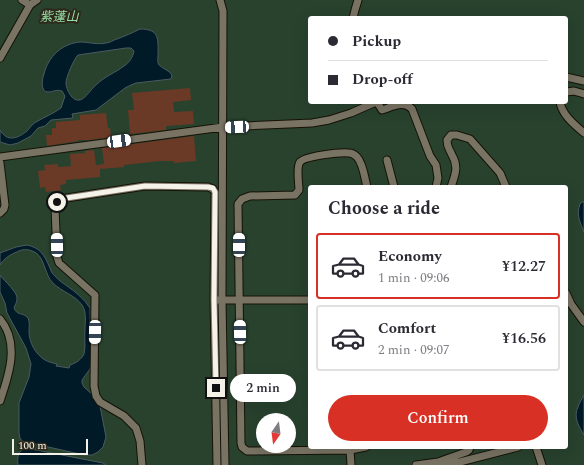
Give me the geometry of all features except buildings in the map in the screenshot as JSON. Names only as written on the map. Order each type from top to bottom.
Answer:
[{"type":"street","points":[[22,0],[30,5]]},
{"type":"street","points":[[0,58],[30,5],[37,0]]},
{"type":"street","points":[[220,0],[223,10],[222,300],[225,465]]},
{"type":"street","points":[[354,16],[354,10],[358,0]]},
{"type":"street","points":[[568,77],[584,81]]},
{"type":"street","points":[[568,92],[574,91],[584,94]]},
{"type":"street","points":[[0,157],[223,127],[312,123],[329,120],[351,113],[371,104]]},
{"type":"street","points":[[378,104],[382,110],[403,104],[412,109],[430,156],[436,165],[438,178],[436,185]]},
{"type":"street","points":[[561,104],[563,112],[584,133]]},
{"type":"street","points":[[452,185],[457,166],[447,146],[447,140],[451,135],[457,135],[470,139],[500,173],[505,185]]},
{"type":"street","points":[[355,449],[247,450],[242,447],[238,204],[242,199],[250,196],[295,195],[299,190],[299,163],[302,160],[316,156],[349,153],[355,156],[360,162],[366,185]]},
{"type":"street","points":[[387,160],[393,185]]},
{"type":"street","points":[[0,163],[5,205],[0,213]]},
{"type":"street","points":[[142,465],[140,442],[136,428],[124,416],[100,402],[96,396],[94,386],[95,295],[59,264],[57,257],[56,207],[57,202],[60,199],[145,186],[208,187],[213,188],[215,192],[214,300],[217,465]]},
{"type":"street","points":[[568,297],[584,322]]},
{"type":"street","points":[[214,300],[308,300]]},
{"type":"street","points":[[0,319],[10,337],[12,349],[10,368],[0,401]]},
{"type":"street","points":[[416,465],[438,462],[466,452],[469,449]]},
{"type":"street","points":[[442,465],[510,449]]},
{"type":"street","points":[[537,449],[542,465]]},
{"type":"street","points":[[350,450],[351,465]]},
{"type":"green space","name":"紫蓬山","points":[[0,0],[584,0],[584,465],[0,465]]},
{"type":"water","points":[[140,29],[147,29],[156,36],[158,40],[158,64],[171,73],[171,79],[136,83],[125,88],[96,110],[72,114],[73,118],[51,120],[45,126],[38,128],[31,136],[18,143],[10,145],[0,142],[0,130],[9,138],[20,136],[32,125],[61,108],[65,96],[62,91],[58,90],[48,92],[44,90],[42,85],[46,68],[52,57],[57,52],[74,43],[109,43]],"holes":[[[131,48],[134,51],[126,65],[99,82],[82,99],[77,100],[72,97],[67,88],[66,80],[70,68],[78,55]]]},
{"type":"water","points":[[584,202],[584,232],[578,215],[580,204]]},
{"type":"water","points":[[27,245],[36,248],[42,253],[53,274],[80,296],[90,308],[91,364],[90,369],[82,380],[82,383],[84,387],[96,398],[100,406],[106,437],[103,447],[92,455],[84,455],[26,442],[22,441],[20,438],[19,403],[29,377],[31,364],[26,348],[7,313],[5,303],[0,292],[0,275],[17,296],[17,301],[14,308],[15,310],[28,318],[31,343],[41,357],[57,364],[56,366],[69,368],[70,365],[81,358],[84,354],[85,348],[85,312],[83,307],[76,299],[53,283],[40,256],[28,250],[21,250],[7,257],[0,265],[0,253],[16,247]]},
{"type":"water","points":[[584,395],[584,435],[576,418],[576,414],[578,406]]},
{"type":"water","points":[[26,448],[103,463],[106,465],[18,465],[19,455],[23,449]]},
{"type":"route","points":[[57,202],[60,199],[145,186],[213,188],[215,192],[214,300],[216,388]]}]
